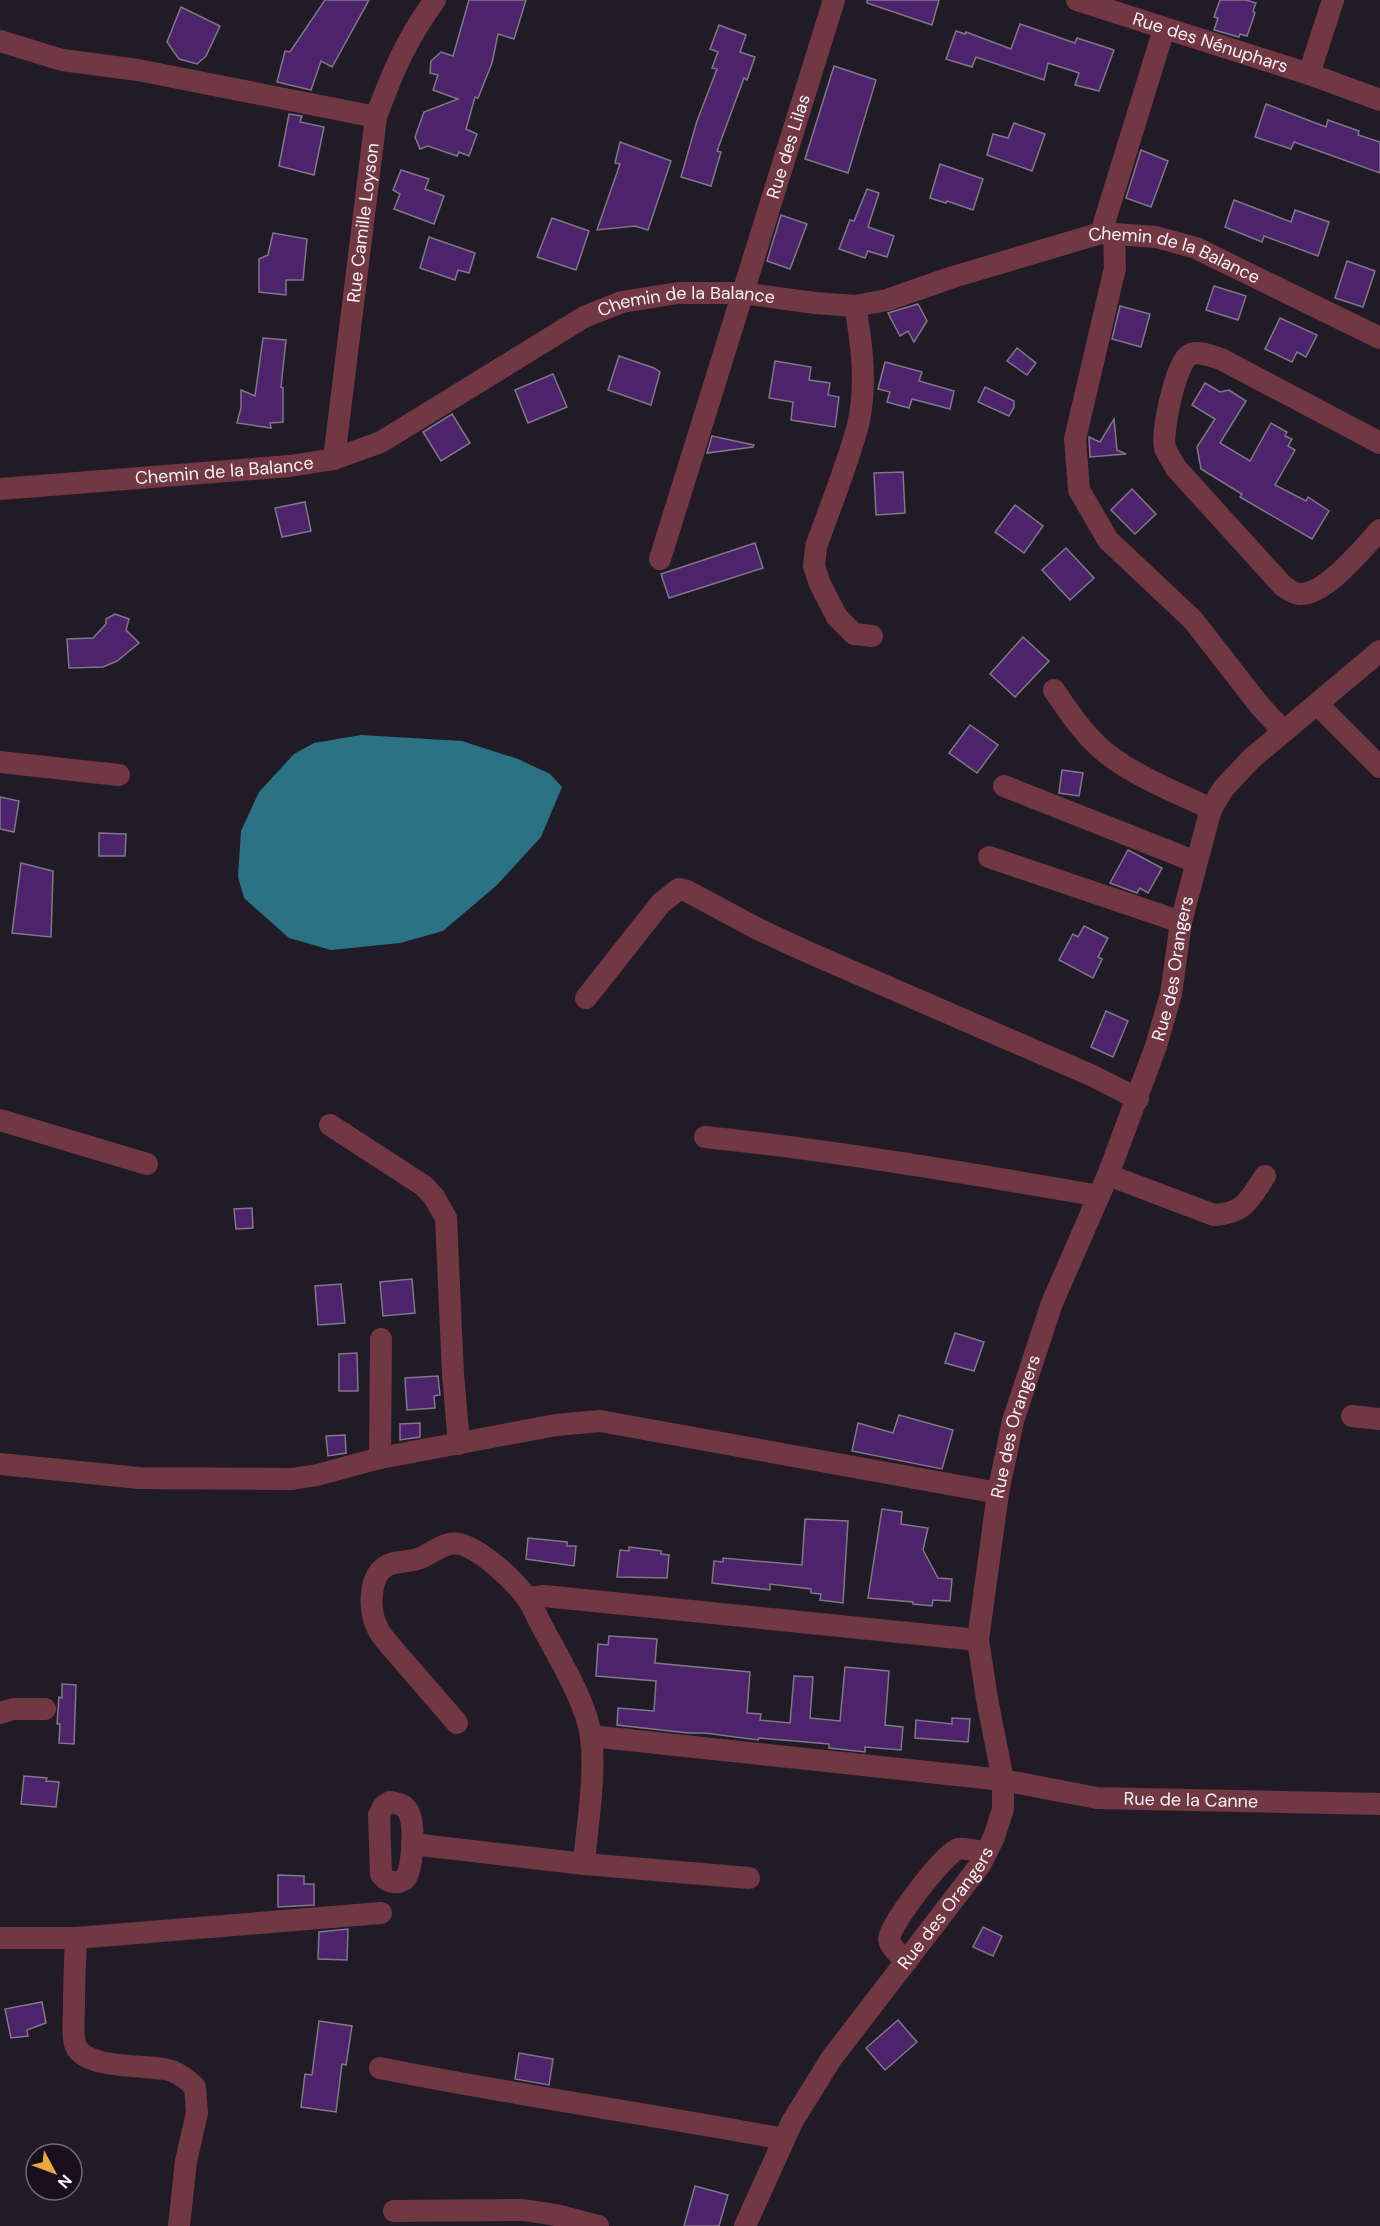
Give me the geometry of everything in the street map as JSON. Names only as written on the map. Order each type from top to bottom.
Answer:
[{"type":"street","name":"Rue Camille Loyson","points":[[334,459],[376,117],[395,65],[414,29],[435,0]]},
{"type":"street","name":"Rue des Lilas","points":[[660,559],[834,0]]},
{"type":"street","name":"Rue des Nénuphars","points":[[1077,0],[1309,74],[1380,100]]},
{"type":"street","points":[[1309,74],[1333,0]]},
{"type":"street","points":[[1164,29],[1108,234],[1115,268],[1076,439],[1079,490],[1108,540],[1193,620],[1260,706],[1283,731]]},
{"type":"street","points":[[0,41],[62,60],[138,70],[376,117]]},
{"type":"street","name":"Chemin de la Balance","points":[[0,489],[290,466],[334,459],[381,442],[584,317],[622,302],[667,295],[742,293],[855,306],[887,300],[984,267],[1108,234],[1156,237],[1196,248],[1380,338]]},
{"type":"street","points":[[855,306],[862,366],[858,424],[816,547],[814,566],[828,601],[845,627],[854,634],[872,636]]},
{"type":"street","points":[[1380,443],[1221,358],[1205,354],[1191,354],[1184,360],[1177,373],[1166,424],[1165,447],[1176,468],[1184,477],[1282,586],[1297,594],[1311,594],[1328,583],[1380,530]]},
{"type":"street","name":"Rue des Orangers","points":[[745,2226],[784,2139],[831,2059],[980,1865],[1003,1809],[1003,1780],[978,1640],[998,1493],[1013,1421],[1052,1303],[1108,1175],[1156,1046],[1171,994],[1181,922],[1211,809],[1223,789],[1283,731],[1380,651]]},
{"type":"street","points":[[1054,690],[1069,713],[1098,746],[1120,763],[1211,809]]},
{"type":"street","points":[[1317,705],[1380,767]]},
{"type":"street","points":[[0,762],[118,775]]},
{"type":"street","points":[[1004,786],[1196,862]]},
{"type":"street","points":[[989,857],[1181,922]]},
{"type":"street","points":[[586,998],[661,903],[679,889],[803,951],[1093,1076],[1138,1099]]},
{"type":"street","points":[[0,1120],[147,1164]]},
{"type":"street","points":[[330,1125],[424,1186],[434,1197],[446,1218],[453,1374],[459,1444]]},
{"type":"street","points":[[705,1137],[794,1147],[963,1172],[1099,1196]]},
{"type":"street","points":[[1108,1175],[1214,1215],[1231,1214],[1245,1205],[1265,1176]]},
{"type":"street","points":[[380,1458],[381,1340]]},
{"type":"street","points":[[1352,1416],[1380,1419]]},
{"type":"street","points":[[0,1464],[139,1478],[292,1479],[380,1458],[556,1425],[600,1420],[998,1493]]},
{"type":"street","points":[[457,1723],[377,1628],[372,1610],[376,1578],[381,1570],[388,1565],[409,1563],[449,1544],[460,1544],[471,1549],[497,1566],[526,1598],[559,1658],[582,1707],[591,1736],[592,1757],[584,1864]]},
{"type":"street","points":[[526,1598],[544,1596],[978,1640]]},
{"type":"street","points":[[0,1713],[13,1709],[45,1709]]},
{"type":"street","name":"Rue de la Canne","points":[[591,1736],[1003,1780],[1097,1798],[1380,1804]]},
{"type":"street","points":[[412,1844],[584,1864],[749,1878]]},
{"type":"street","points":[[906,1962],[891,1944],[890,1934],[935,1869],[958,1849],[986,1854]]},
{"type":"street","points":[[0,1938],[76,1938],[381,1913]]},
{"type":"street","points":[[76,1938],[73,2028],[78,2051],[97,2062],[166,2069],[179,2074],[195,2087],[197,2113],[186,2161],[179,2226]]},
{"type":"street","points":[[380,2068],[478,2088],[605,2107],[784,2139]]},
{"type":"street","points":[[394,2211],[524,2210],[556,2215],[598,2226]]},
{"type":"water","points":[[361,735],[462,741],[518,759],[550,774],[562,787],[541,837],[497,885],[443,931],[400,943],[331,950],[289,938],[244,898],[238,877],[241,831],[259,792],[294,754],[314,743]]},
{"type":"building","points":[[325,0],[369,0],[332,67],[321,61],[311,90],[277,82],[285,51],[290,52]]},
{"type":"building","points":[[469,0],[526,0],[514,39],[498,34],[492,63],[478,98],[475,97],[466,129],[477,134],[469,156],[459,152],[457,156],[428,146],[420,149],[415,137],[424,112],[458,99],[433,90],[438,75],[430,73],[431,61],[441,52],[453,56]]},
{"type":"building","points":[[867,0],[939,0],[932,25],[867,3]]},
{"type":"building","points":[[1220,0],[1246,0],[1256,3],[1247,36],[1240,34],[1239,37],[1214,30],[1218,18],[1214,17]]},
{"type":"building","points":[[181,7],[220,26],[206,56],[197,64],[179,59],[167,42]]},
{"type":"building","points":[[1020,24],[1075,43],[1077,38],[1114,50],[1099,91],[1075,85],[1079,73],[1048,63],[1044,80],[976,57],[972,67],[946,59],[956,31],[965,34],[966,32],[1011,49]]},
{"type":"building","points":[[719,25],[746,35],[740,52],[755,57],[747,80],[744,78],[717,151],[721,152],[711,186],[681,177],[697,121],[717,69],[712,68],[718,52],[710,49]]},
{"type":"building","points":[[834,66],[876,80],[848,173],[805,159]]},
{"type":"building","points":[[1266,104],[1326,127],[1328,120],[1359,131],[1358,135],[1380,142],[1380,173],[1294,142],[1291,149],[1255,137]]},
{"type":"building","points":[[289,114],[302,116],[300,122],[324,127],[314,175],[279,166]]},
{"type":"building","points":[[1014,123],[1045,134],[1032,171],[987,155],[993,134],[1008,138]]},
{"type":"building","points":[[620,142],[671,161],[648,230],[635,226],[597,230],[620,164],[615,163]]},
{"type":"building","points":[[1141,150],[1168,161],[1151,207],[1126,198]]},
{"type":"building","points":[[940,164],[983,179],[973,210],[930,198]]},
{"type":"building","points":[[401,170],[429,179],[425,189],[444,196],[434,224],[394,209],[400,194],[393,190]]},
{"type":"building","points":[[867,189],[879,193],[868,227],[894,236],[887,257],[868,251],[865,258],[839,249],[850,220],[854,221]]},
{"type":"building","points":[[1234,200],[1291,222],[1295,210],[1329,222],[1318,256],[1264,236],[1262,242],[1225,227]]},
{"type":"building","points":[[781,215],[807,224],[790,269],[767,261]]},
{"type":"building","points":[[552,218],[589,231],[576,270],[537,257]]},
{"type":"building","points":[[273,233],[307,239],[303,280],[286,280],[286,295],[259,292],[259,259],[268,255]]},
{"type":"building","points":[[429,237],[475,253],[469,273],[458,270],[455,280],[420,268]]},
{"type":"building","points":[[1347,261],[1375,271],[1363,307],[1335,298]]},
{"type":"building","points":[[1214,286],[1246,296],[1238,320],[1206,310]]},
{"type":"building","points":[[918,304],[927,321],[914,342],[908,331],[900,336],[888,313]]},
{"type":"building","points":[[1120,306],[1150,314],[1141,347],[1112,339]]},
{"type":"building","points":[[1280,318],[1317,335],[1306,357],[1297,352],[1292,362],[1265,349]]},
{"type":"building","points":[[263,338],[286,340],[281,387],[283,388],[283,422],[270,423],[271,428],[237,423],[241,408],[241,390],[255,396]]},
{"type":"building","points":[[1017,348],[1036,363],[1027,375],[1007,361]]},
{"type":"building","points":[[619,356],[660,372],[651,405],[608,390]]},
{"type":"building","points":[[775,361],[811,367],[809,380],[830,383],[828,395],[839,397],[835,427],[791,420],[793,402],[769,398]]},
{"type":"building","points":[[885,362],[922,372],[919,381],[954,391],[950,409],[912,399],[909,408],[887,402],[890,392],[878,389]]},
{"type":"building","points":[[553,374],[567,407],[528,423],[515,390]]},
{"type":"building","points":[[1205,383],[1220,392],[1229,390],[1246,401],[1220,443],[1250,461],[1271,423],[1287,432],[1285,436],[1292,439],[1288,446],[1295,450],[1275,485],[1306,501],[1308,497],[1329,511],[1312,539],[1240,497],[1242,494],[1201,469],[1197,447],[1215,419],[1192,405]]},
{"type":"building","points":[[985,387],[1014,401],[1014,407],[1009,416],[978,402]]},
{"type":"building","points":[[452,414],[470,443],[441,461],[423,432]]},
{"type":"building","points":[[1114,419],[1117,450],[1126,454],[1090,457],[1089,437],[1100,442]]},
{"type":"building","points":[[712,436],[754,445],[753,447],[707,453]]},
{"type":"building","points":[[903,472],[905,513],[876,515],[874,473]]},
{"type":"building","points":[[1132,489],[1156,514],[1135,534],[1111,510]]},
{"type":"building","points":[[305,502],[311,531],[282,537],[275,508]]},
{"type":"building","points":[[1015,505],[1043,526],[1024,553],[995,532]]},
{"type":"building","points":[[755,543],[763,568],[669,598],[661,574]]},
{"type":"building","points":[[1066,548],[1094,578],[1070,600],[1042,570]]},
{"type":"building","points":[[115,614],[129,619],[126,630],[139,643],[117,661],[103,667],[69,668],[67,639],[93,638],[106,624],[106,619]]},
{"type":"building","points":[[1023,637],[1049,661],[1015,697],[990,674]]},
{"type":"building","points":[[970,725],[998,745],[977,773],[949,753]]},
{"type":"building","points":[[1062,770],[1083,773],[1079,796],[1059,793]]},
{"type":"building","points":[[0,797],[19,801],[14,832],[0,829]]},
{"type":"building","points":[[99,833],[126,834],[125,856],[99,856]]},
{"type":"building","points":[[1128,850],[1162,868],[1148,893],[1140,888],[1137,893],[1110,883]]},
{"type":"building","points":[[21,863],[53,871],[51,937],[12,933]]},
{"type":"building","points":[[1084,926],[1108,938],[1098,957],[1102,959],[1093,978],[1059,960],[1073,934],[1078,937]]},
{"type":"building","points":[[1106,1011],[1128,1021],[1113,1057],[1091,1047]]},
{"type":"building","points":[[252,1208],[253,1228],[236,1229],[234,1209]]},
{"type":"building","points":[[412,1279],[415,1313],[383,1316],[380,1282]]},
{"type":"building","points":[[341,1284],[345,1323],[318,1325],[315,1286]]},
{"type":"building","points":[[955,1333],[984,1342],[974,1371],[945,1363]]},
{"type":"building","points":[[357,1353],[358,1391],[339,1391],[339,1354]]},
{"type":"building","points":[[438,1376],[440,1395],[434,1396],[435,1408],[407,1410],[405,1378]]},
{"type":"building","points":[[899,1415],[953,1430],[942,1469],[852,1451],[858,1423],[893,1433]]},
{"type":"building","points":[[420,1423],[420,1437],[400,1440],[400,1424]]},
{"type":"building","points":[[345,1435],[346,1453],[328,1456],[326,1436]]},
{"type":"building","points":[[882,1509],[902,1512],[901,1524],[928,1528],[923,1550],[938,1578],[952,1579],[950,1601],[933,1600],[932,1606],[868,1598]]},
{"type":"building","points":[[805,1519],[848,1521],[843,1603],[820,1600],[821,1594],[811,1593],[811,1589],[770,1584],[770,1590],[712,1583],[714,1561],[723,1562],[723,1558],[802,1565]]},
{"type":"building","points":[[528,1538],[567,1542],[567,1546],[576,1546],[574,1566],[526,1559]]},
{"type":"building","points":[[629,1547],[661,1551],[661,1554],[669,1555],[667,1578],[617,1577],[620,1550],[629,1551]]},
{"type":"building","points":[[609,1636],[657,1639],[655,1663],[750,1672],[747,1713],[761,1714],[760,1720],[790,1723],[794,1676],[813,1677],[810,1718],[840,1721],[845,1667],[889,1671],[885,1725],[903,1727],[901,1750],[865,1747],[865,1752],[829,1748],[829,1744],[759,1738],[758,1740],[617,1725],[618,1708],[654,1711],[656,1681],[596,1676],[598,1644],[608,1645]]},
{"type":"building","points":[[62,1684],[76,1685],[74,1744],[59,1743],[60,1724],[57,1724]]},
{"type":"building","points":[[952,1718],[970,1719],[968,1742],[915,1738],[916,1720],[952,1724]]},
{"type":"building","points":[[24,1776],[47,1778],[46,1781],[59,1782],[56,1807],[21,1804]]},
{"type":"building","points":[[278,1875],[304,1876],[304,1884],[314,1884],[314,1905],[278,1907]]},
{"type":"building","points":[[983,1927],[1002,1936],[993,1956],[973,1947]]},
{"type":"building","points":[[348,1929],[347,1960],[318,1959],[319,1932]]},
{"type":"building","points":[[42,2002],[46,2023],[27,2030],[28,2036],[11,2038],[5,2009]]},
{"type":"building","points":[[898,2020],[917,2042],[885,2070],[866,2048]]},
{"type":"building","points":[[319,2021],[352,2026],[346,2065],[342,2064],[336,2112],[301,2107],[305,2074],[312,2075]]},
{"type":"building","points":[[519,2053],[553,2059],[549,2085],[515,2079]]},
{"type":"building","points":[[695,2186],[728,2195],[719,2226],[684,2226]]}]
